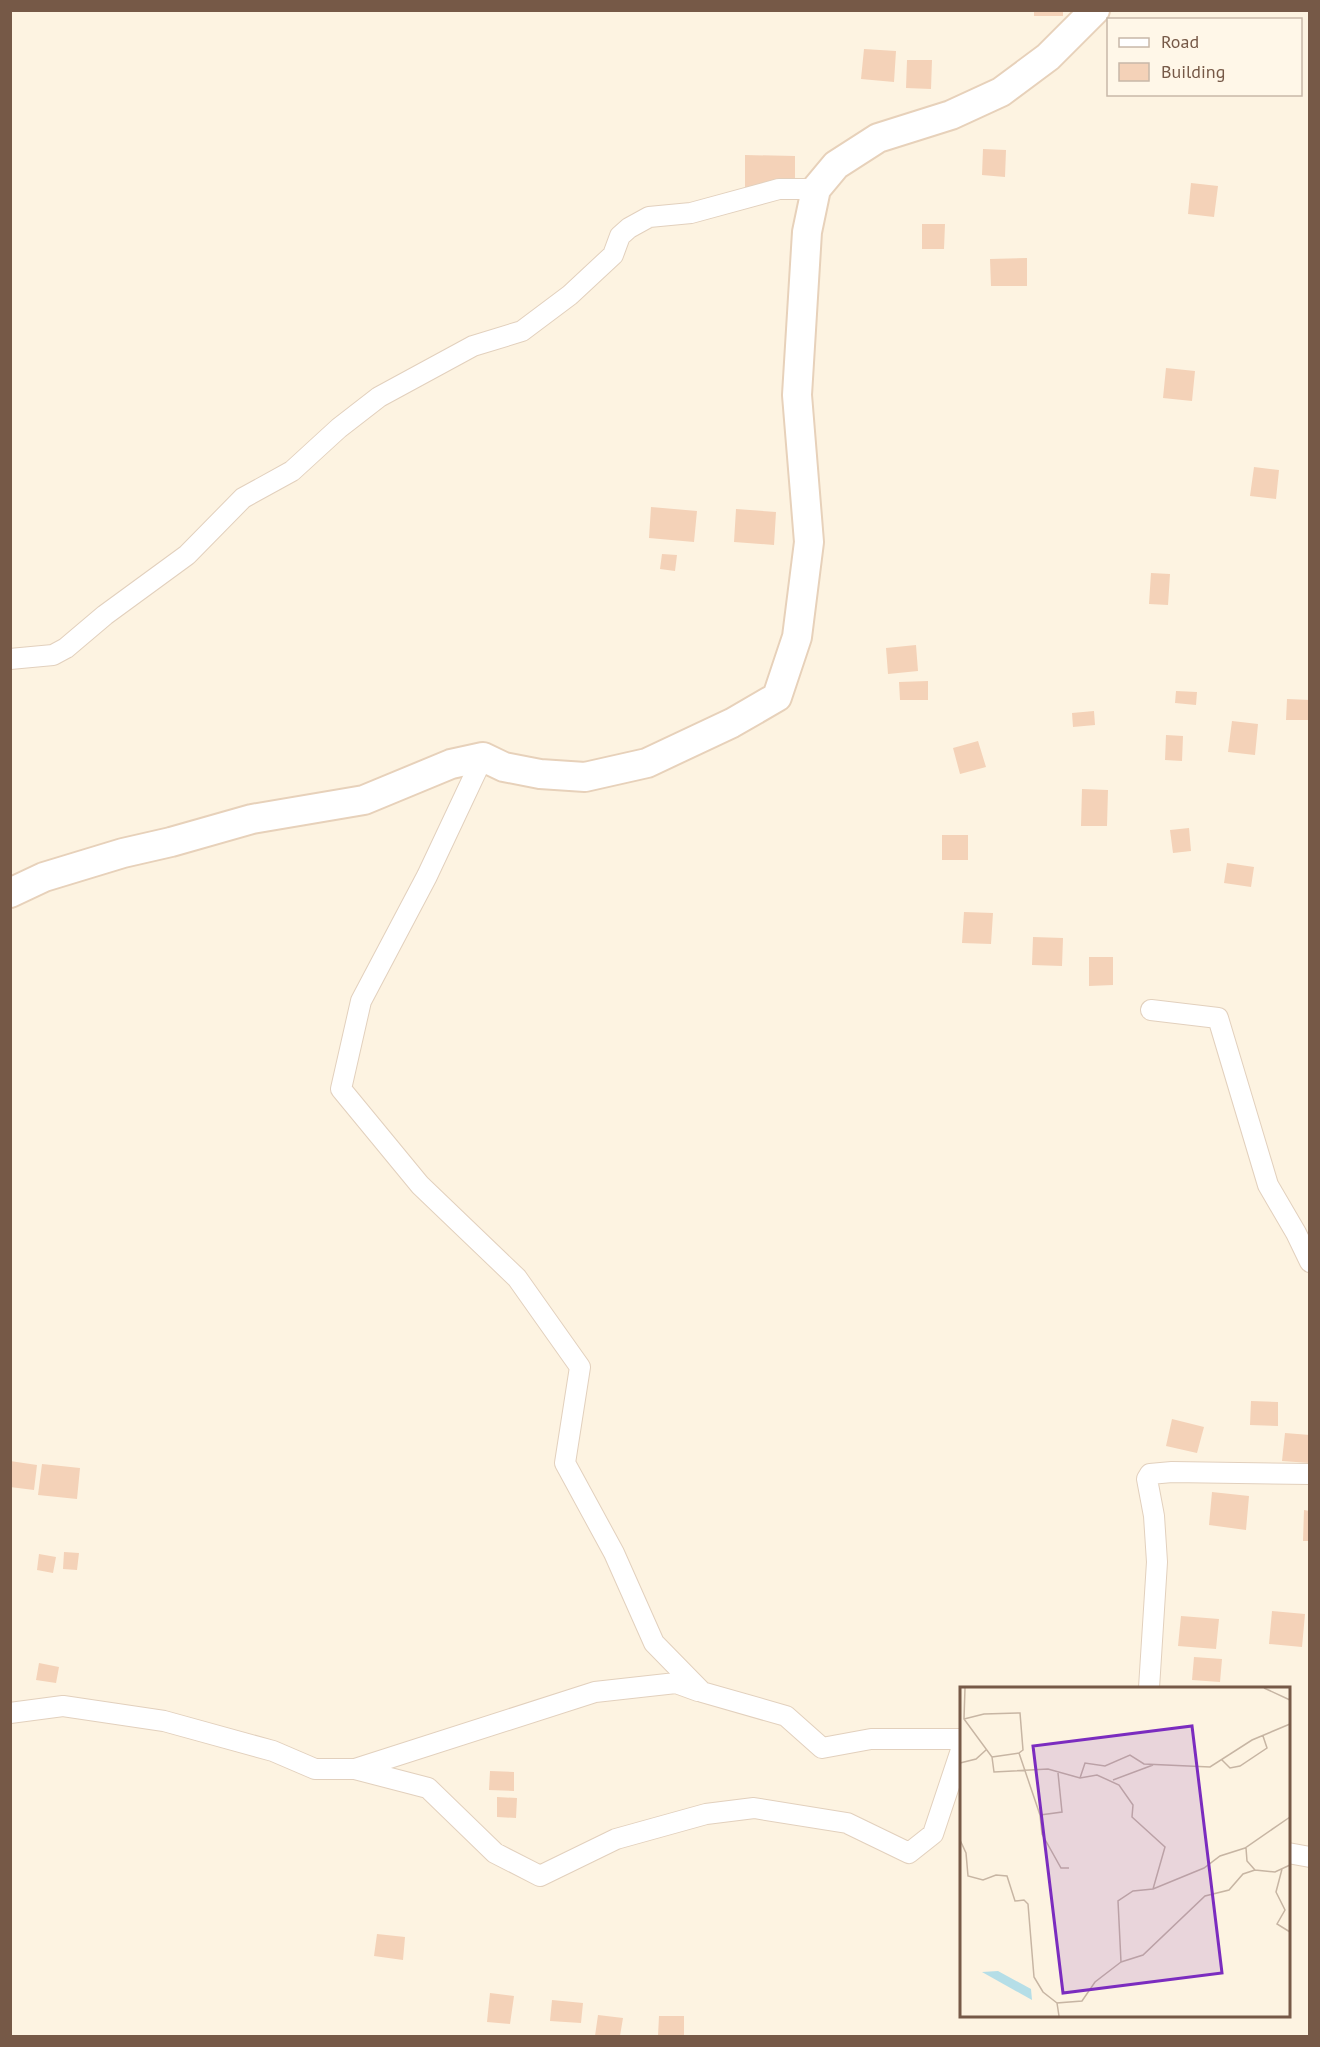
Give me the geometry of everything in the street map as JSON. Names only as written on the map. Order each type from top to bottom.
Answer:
[{"type":"street","points":[[10,893],[44,877],[123,853],[252,819],[364,800],[451,764],[483,757],[504,767],[540,774],[585,777],[647,764],[732,723],[777,697],[797,637],[809,542],[797,395],[807,232],[816,189],[836,165],[878,138],[951,115],[1001,92],[1048,57],[1095,10]]},
{"type":"street","points":[[10,658],[52,655],[66,648],[105,615],[187,555],[243,498],[292,471],[339,428],[379,397],[473,346],[522,331],[570,295],[613,255],[620,236],[648,217],[691,213],[779,189],[816,189]]},
{"type":"street","points":[[483,757],[427,876],[361,1001],[341,1089],[420,1185],[517,1278],[580,1367],[565,1463],[614,1553],[654,1643],[702,1692]]},
{"type":"street","points":[[1151,1010],[1218,1018],[1268,1185],[1310,1262]]},
{"type":"street","points":[[1149,1687],[1156,1562],[1149,1474],[1172,1472],[1310,1474]]},
{"type":"street","points":[[355,1769],[595,1692],[676,1683],[786,1716],[822,1748],[871,1739],[960,1739]]},
{"type":"street","points":[[10,1713],[63,1706],[164,1721],[273,1751],[315,1769],[355,1769],[428,1788],[495,1853],[540,1876],[616,1839],[706,1814],[754,1808],[847,1823],[909,1853],[933,1834],[960,1753]]},
{"type":"street","points":[[1290,1853],[1310,1857]]},
{"type":"building","points":[[1034,10],[1063,10],[1063,16],[1034,16]]},
{"type":"building","points":[[864,49],[896,51],[894,82],[861,79]]},
{"type":"building","points":[[907,60],[932,60],[931,89],[906,88]]},
{"type":"building","points":[[983,149],[1006,150],[1005,177],[982,175]]},
{"type":"building","points":[[745,155],[795,156],[795,181],[771,181],[771,187],[745,191]]},
{"type":"building","points":[[1191,183],[1218,186],[1214,217],[1188,214]]},
{"type":"building","points":[[922,224],[945,224],[944,249],[922,249]]},
{"type":"building","points":[[1027,258],[1027,286],[991,286],[990,259]]},
{"type":"building","points":[[1166,368],[1195,371],[1192,401],[1163,398]]},
{"type":"building","points":[[1254,467],[1279,470],[1276,499],[1250,496]]},
{"type":"building","points":[[651,507],[697,511],[694,542],[649,538]]},
{"type":"building","points":[[736,509],[776,512],[774,545],[734,542]]},
{"type":"building","points":[[662,554],[677,555],[675,571],[660,569]]},
{"type":"building","points":[[1151,573],[1170,574],[1168,605],[1149,604]]},
{"type":"building","points":[[916,645],[918,671],[888,674],[886,648]]},
{"type":"building","points":[[928,681],[928,700],[900,700],[899,682]]},
{"type":"building","points":[[1176,691],[1197,692],[1196,705],[1175,703]]},
{"type":"building","points":[[1287,699],[1310,700],[1310,720],[1286,720]]},
{"type":"building","points":[[1094,711],[1095,725],[1073,727],[1072,713]]},
{"type":"building","points":[[1232,721],[1258,724],[1255,755],[1228,752]]},
{"type":"building","points":[[1166,735],[1183,736],[1182,761],[1165,760]]},
{"type":"building","points":[[978,741],[986,767],[960,774],[953,748]]},
{"type":"building","points":[[1082,789],[1108,790],[1107,826],[1081,826]]},
{"type":"building","points":[[1189,828],[1191,851],[1173,853],[1170,830]]},
{"type":"building","points":[[942,835],[968,835],[968,860],[942,860]]},
{"type":"building","points":[[1227,863],[1254,867],[1251,887],[1224,883]]},
{"type":"building","points":[[964,912],[993,913],[991,944],[962,943]]},
{"type":"building","points":[[1033,937],[1063,938],[1062,966],[1032,965]]},
{"type":"building","points":[[1089,957],[1113,957],[1113,985],[1089,986]]},
{"type":"building","points":[[1251,1401],[1278,1402],[1278,1426],[1250,1425]]},
{"type":"building","points":[[1172,1419],[1204,1427],[1197,1453],[1166,1446]]},
{"type":"building","points":[[1285,1433],[1310,1435],[1310,1463],[1282,1461]]},
{"type":"building","points":[[10,1461],[37,1465],[34,1490],[10,1487]]},
{"type":"building","points":[[42,1464],[80,1468],[77,1499],[38,1495]]},
{"type":"building","points":[[1212,1492],[1249,1496],[1246,1530],[1209,1525]]},
{"type":"building","points":[[1304,1510],[1310,1511],[1310,1541],[1303,1541]]},
{"type":"building","points":[[64,1552],[79,1553],[77,1570],[63,1569]]},
{"type":"building","points":[[39,1554],[56,1557],[53,1573],[37,1570]]},
{"type":"building","points":[[1272,1611],[1305,1614],[1302,1647],[1269,1644]]},
{"type":"building","points":[[1181,1616],[1219,1619],[1216,1649],[1178,1646]]},
{"type":"building","points":[[1194,1657],[1222,1659],[1220,1682],[1192,1680]]},
{"type":"building","points":[[39,1663],[59,1667],[56,1683],[36,1680]]},
{"type":"building","points":[[490,1771],[514,1772],[514,1791],[489,1790]]},
{"type":"building","points":[[497,1797],[517,1798],[516,1818],[497,1817]]},
{"type":"building","points":[[377,1934],[405,1937],[403,1960],[374,1956]]},
{"type":"building","points":[[490,1993],[514,1996],[510,2024],[487,2022]]},
{"type":"building","points":[[552,2000],[583,2003],[581,2023],[550,2021]]},
{"type":"building","points":[[598,2015],[623,2018],[620,2036],[595,2036]]},
{"type":"building","points":[[659,2016],[684,2016],[684,2036],[658,2036]]}]
